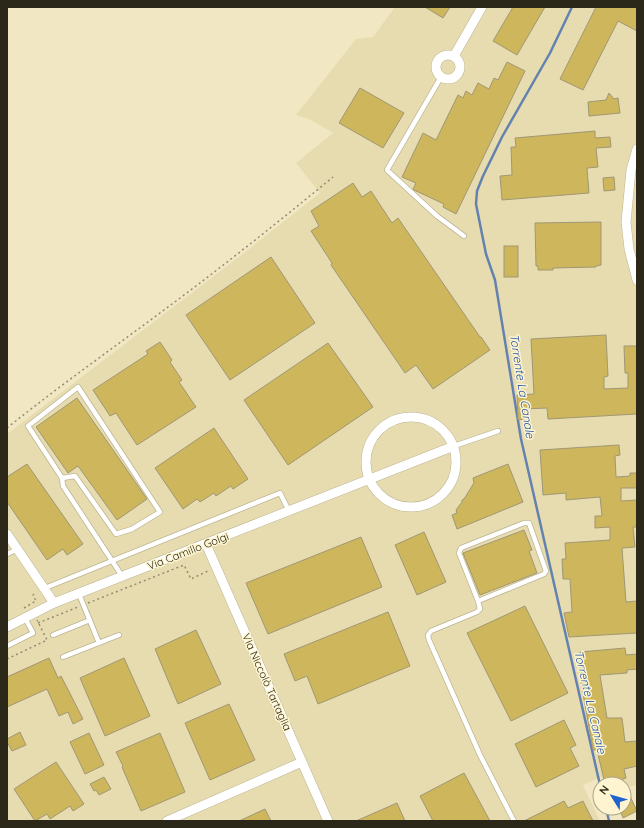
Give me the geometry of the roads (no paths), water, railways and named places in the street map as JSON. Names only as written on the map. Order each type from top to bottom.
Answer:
[{"type":"street","points":[[454,56],[482,7]]},
{"type":"street","points":[[447,54],[454,56],[459,63],[459,71],[454,78],[445,79],[441,77],[438,75],[435,68],[437,60],[443,55],[447,54]]},
{"type":"street","points":[[637,149],[631,170],[626,222],[629,249],[637,280]]},
{"type":"street","points":[[409,417],[424,418],[436,424],[447,434],[454,446],[456,462],[454,477],[446,490],[434,500],[420,506],[404,506],[390,501],[378,492],[370,479],[366,465],[368,451],[374,438],[383,427],[395,420],[409,417]]},
{"type":"street","name":"Via Camillo Golgi","points":[[7,626],[54,603],[454,446]]},
{"type":"street","points":[[7,534],[18,549],[41,590],[54,603]]},
{"type":"street","name":"Via Niccolò Tartaglia","points":[[206,544],[328,821]]},
{"type":"street","points":[[167,821],[302,762]]},
{"type":"lane","points":[[441,77],[387,170],[437,216],[464,236]]},
{"type":"lane","points":[[62,478],[75,476],[116,534],[132,529],[160,512],[78,387],[28,426],[62,478],[63,486],[122,577]]},
{"type":"lane","points":[[454,446],[498,431]]},
{"type":"lane","points":[[41,590],[280,493],[290,511]]},
{"type":"lane","points":[[478,600],[544,574],[546,571],[529,523],[524,523],[459,550],[480,607],[477,612],[431,631],[428,635],[480,755],[514,821]]},
{"type":"lane","points":[[7,554],[18,549]]},
{"type":"lane","points":[[79,594],[99,643]]},
{"type":"lane","points":[[7,646],[33,633],[25,618]]},
{"type":"lane","points":[[53,635],[90,620]]},
{"type":"lane","points":[[63,658],[119,635]]},
{"type":"waterway","name":"Torrente La Canale","points":[[572,7],[550,53],[502,137],[477,191],[476,204],[486,254],[495,280],[521,439],[598,776]]},
{"type":"waterway","name":"Torrente La Canale","points":[[608,816],[609,821]]}]
